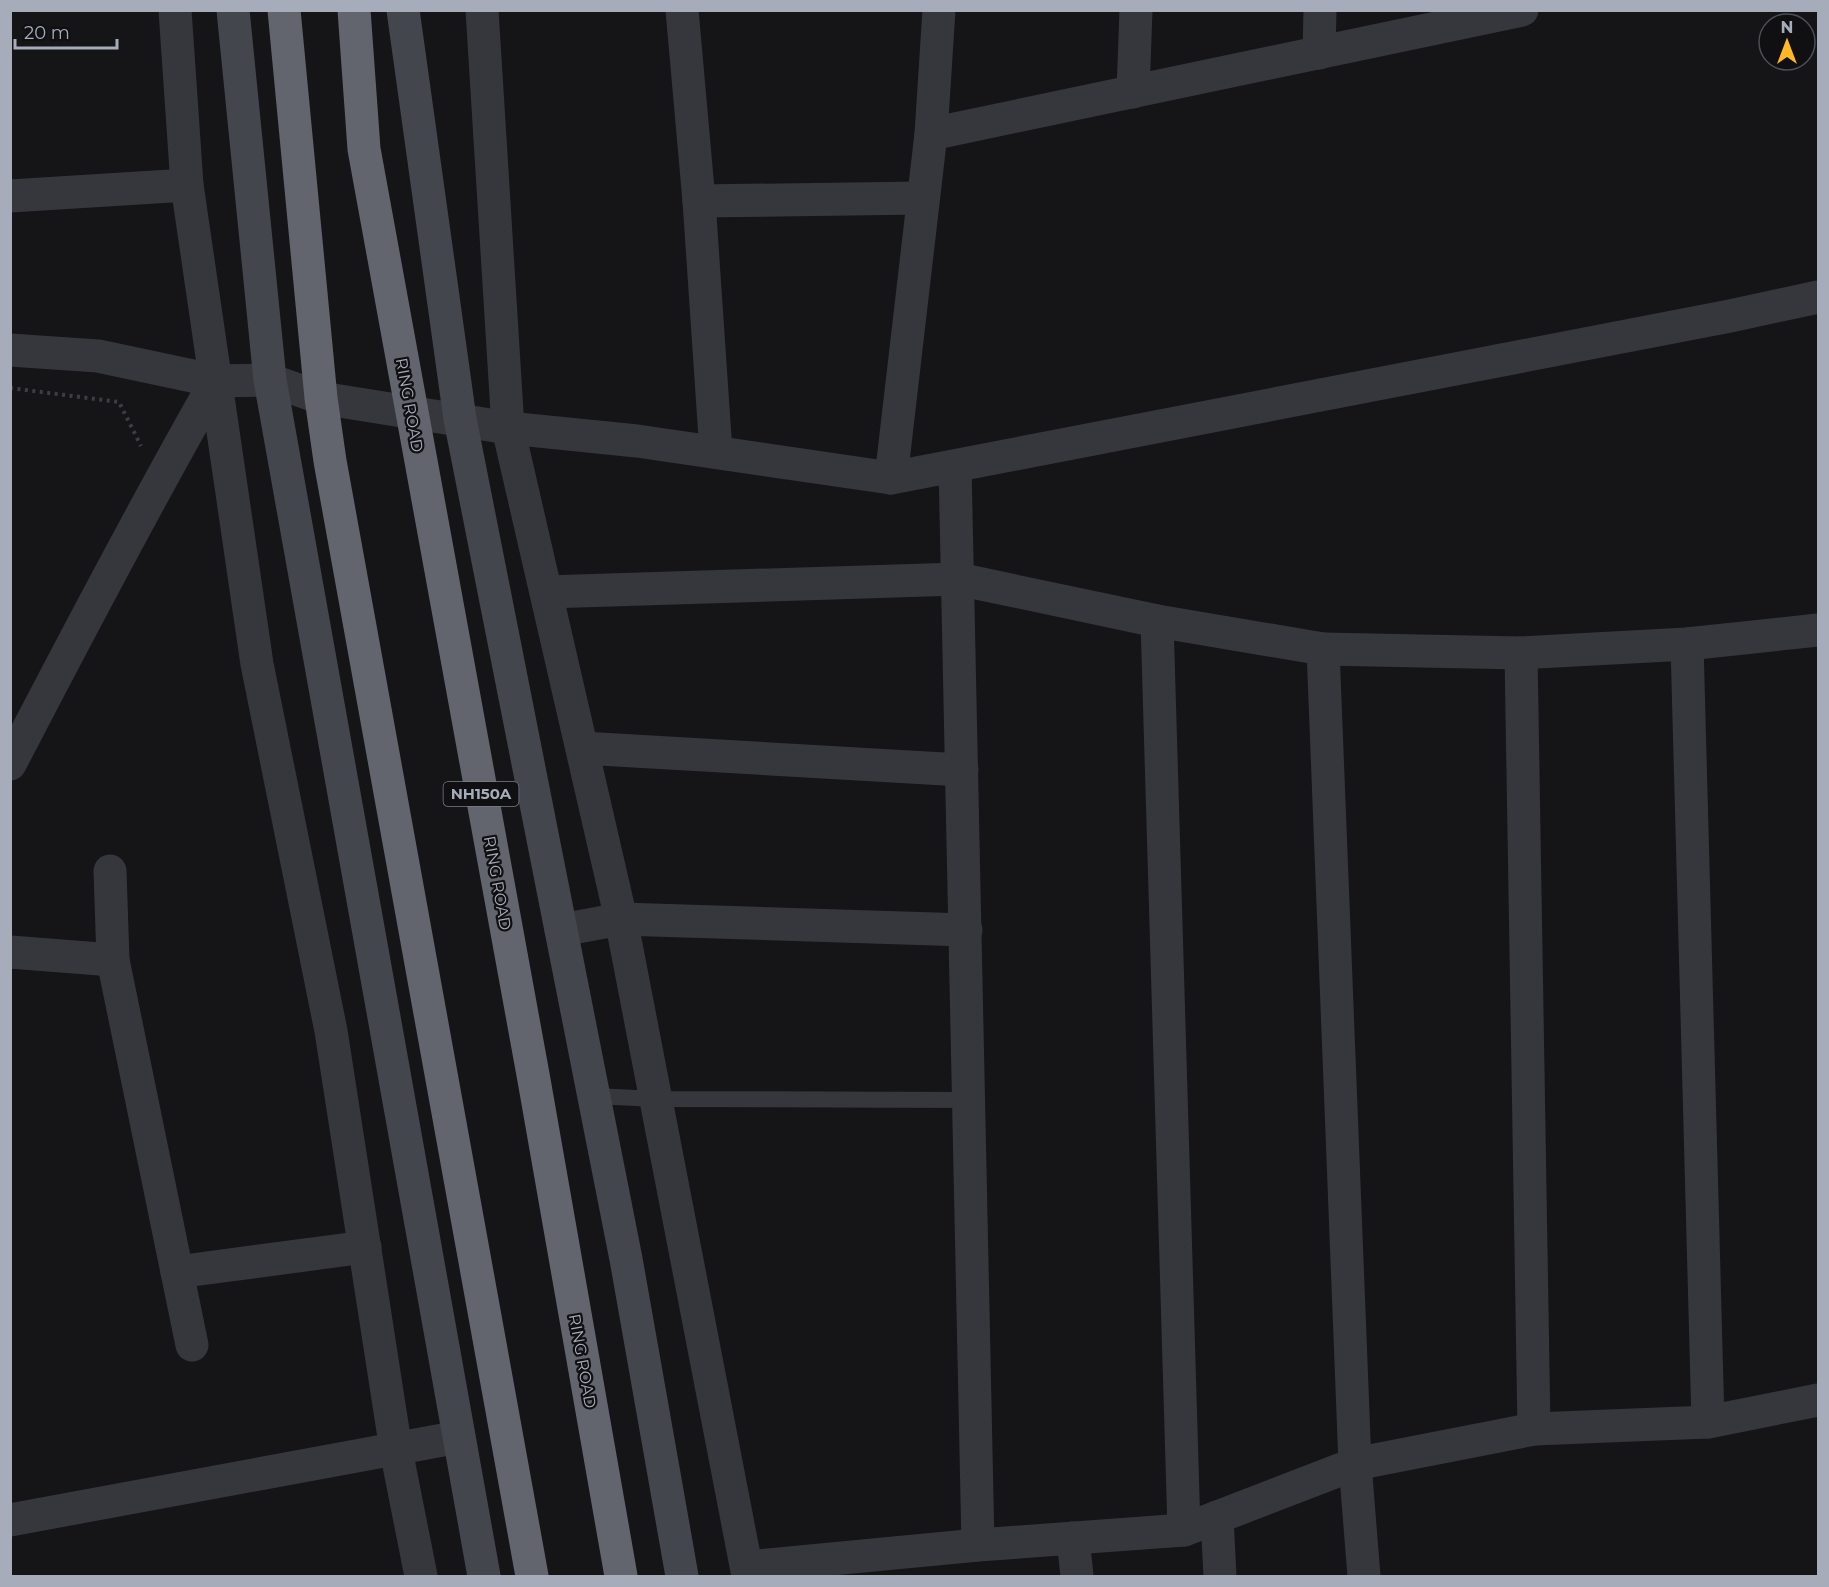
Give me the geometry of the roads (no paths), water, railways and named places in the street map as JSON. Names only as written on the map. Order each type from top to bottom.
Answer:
[{"type":"highway","points":[[284,10],[321,398],[330,461],[532,1576]]},
{"type":"highway","name":"RING ROAD","points":[[354,10],[364,149],[621,1576]]},
{"type":"street","points":[[175,10],[187,185],[257,664],[331,1031],[396,1450],[421,1576]]},
{"type":"street","points":[[232,10],[270,380],[484,1576]]},
{"type":"street","points":[[403,10],[460,419],[626,1258],[682,1576]]},
{"type":"street","points":[[482,10],[508,428],[621,919],[747,1572],[978,1545],[1184,1530],[1355,1464],[1534,1429],[1708,1422],[1818,1400]]},
{"type":"street","points":[[682,10],[699,201],[717,452]]},
{"type":"street","points":[[891,478],[931,134],[939,10]]},
{"type":"street","points":[[1133,92],[1136,10]]},
{"type":"street","points":[[1319,53],[1320,10]]},
{"type":"street","points":[[931,134],[1319,53],[1476,16],[1522,10]]},
{"type":"street","points":[[10,196],[187,185]]},
{"type":"street","points":[[699,201],[922,198]]},
{"type":"street","points":[[10,350],[98,356],[216,381],[270,380],[321,398],[508,428],[717,452],[891,478],[1818,297]]},
{"type":"street","points":[[10,764],[86,617],[216,381]]},
{"type":"street","points":[[955,466],[978,1545]]},
{"type":"street","points":[[546,592],[958,579],[1157,621],[1323,649],[1521,653],[1687,644],[1818,630]]},
{"type":"street","points":[[1157,621],[1184,1530]]},
{"type":"street","points":[[1687,644],[1708,1422]]},
{"type":"street","points":[[1323,649],[1355,1464],[1364,1576]]},
{"type":"street","points":[[1521,653],[1534,1429]]},
{"type":"street","points":[[582,748],[962,770]]},
{"type":"street","points":[[110,871],[113,960],[192,1345]]},
{"type":"street","points":[[561,930],[621,919],[966,930]]},
{"type":"street","points":[[10,952],[113,960]]},
{"type":"street","points":[[177,1272],[365,1247]]},
{"type":"street","points":[[10,1520],[459,1437]]},
{"type":"street","points":[[1217,1517],[1220,1576]]},
{"type":"street","points":[[1073,1538],[1077,1576]]},
{"type":"lane","points":[[594,1096],[656,1099],[969,1100]]}]
